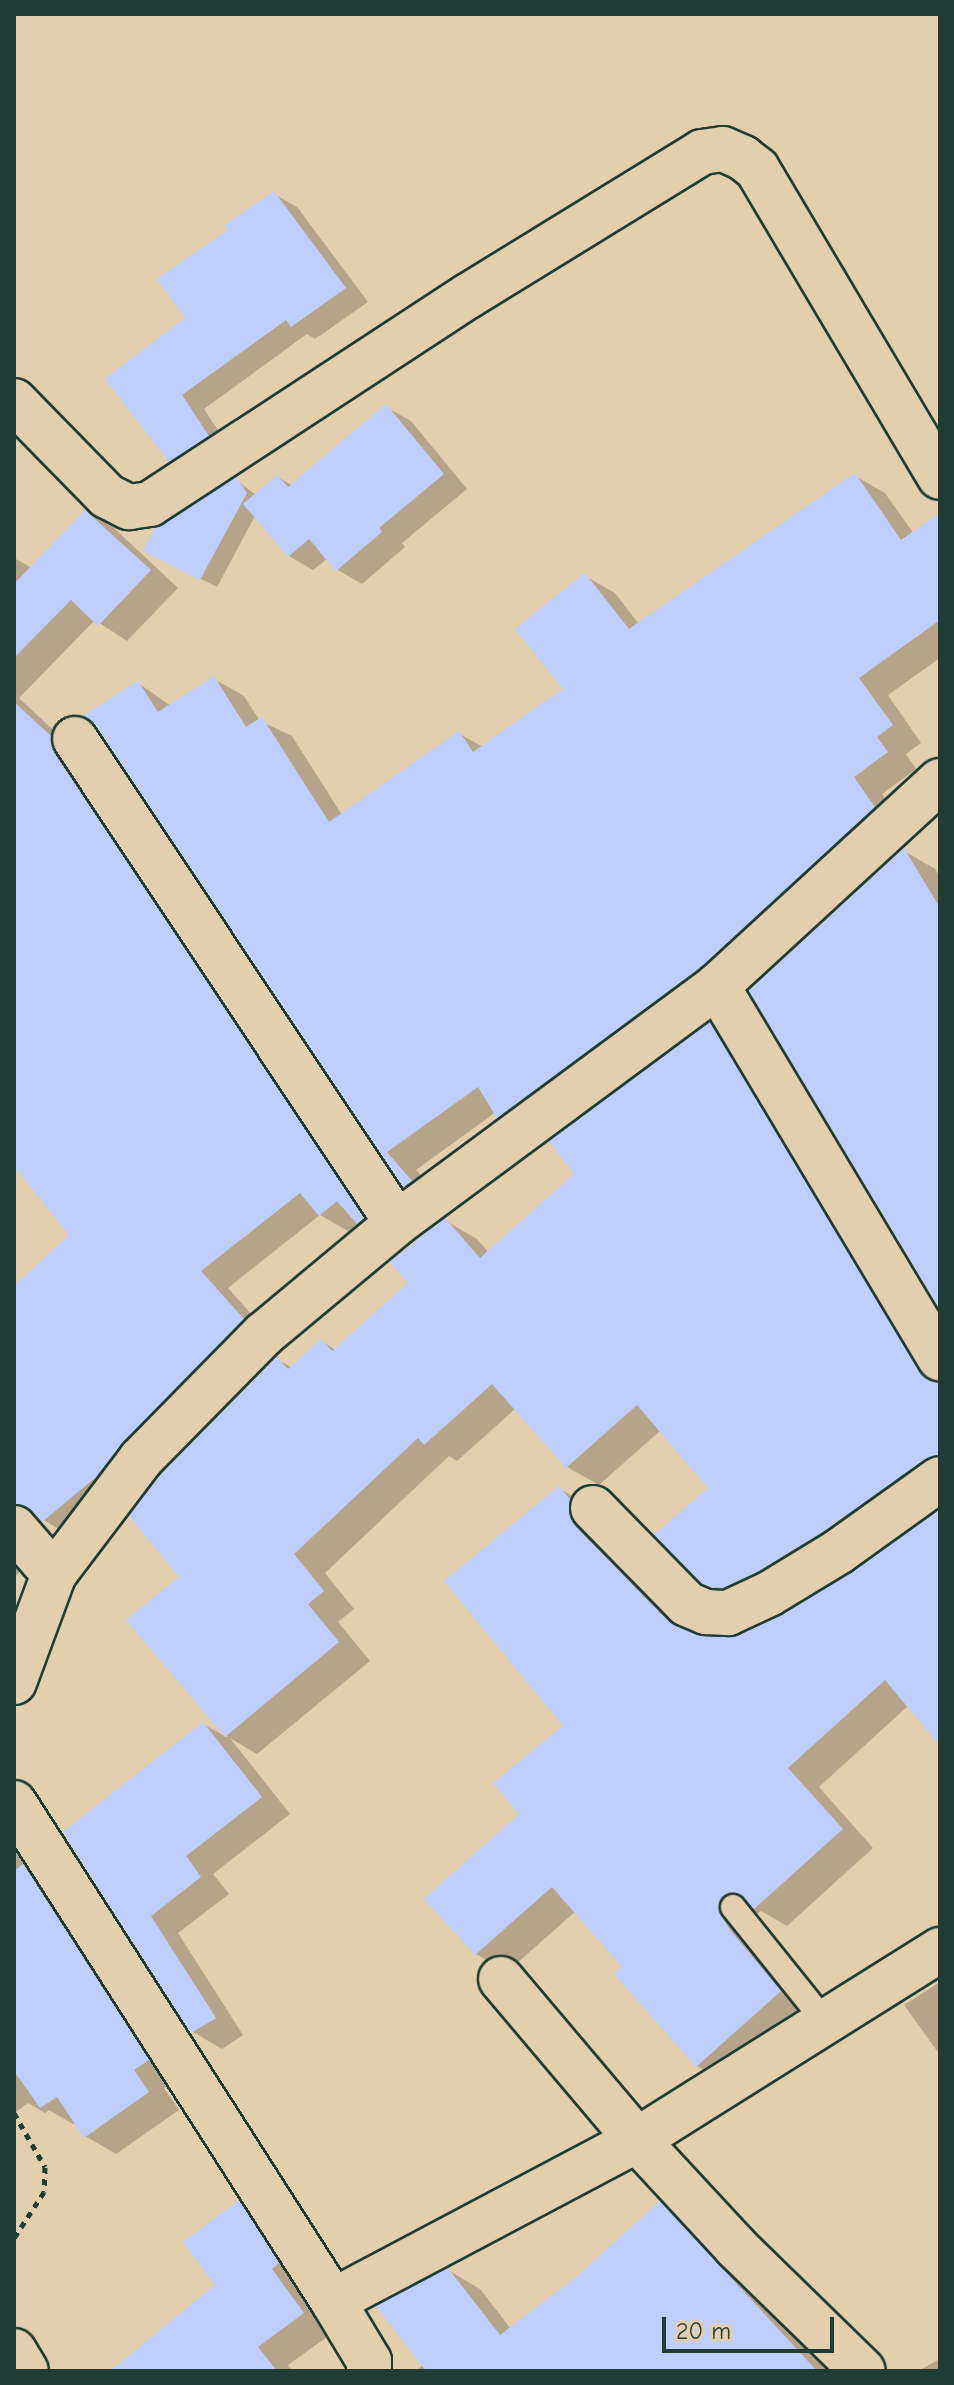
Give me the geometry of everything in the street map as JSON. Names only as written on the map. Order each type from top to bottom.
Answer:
[{"type":"street","points":[[14,402],[107,496],[129,507],[150,504],[468,296],[702,152],[723,149],[757,169],[940,477]]},
{"type":"street","points":[[75,739],[397,1223]]},
{"type":"street","points":[[14,1682],[54,1574],[141,1459],[264,1334],[397,1223],[717,986],[938,789]]},
{"type":"street","points":[[717,986],[940,1358]]},
{"type":"street","points":[[593,1508],[687,1604],[706,1612],[728,1613],[769,1594],[838,1552],[940,1479]]},
{"type":"street","points":[[14,1528],[54,1574]]},
{"type":"street","points":[[14,1803],[333,2301],[369,2361],[369,2371]]},
{"type":"street","points":[[333,2301],[637,2140],[940,1950]]},
{"type":"street","points":[[501,1979],[637,2140],[736,2247],[863,2371]]},
{"type":"street","points":[[14,2351],[26,2371]]},
{"type":"lane","points":[[733,1907],[825,2022]]},
{"type":"path","points":[[14,2113],[45,2167],[44,2192],[14,2238]]},
{"type":"building","points":[[274,191],[346,288],[291,327],[286,320],[182,395],[209,436],[169,462],[105,379],[185,318],[157,279],[228,230],[224,226]]},
{"type":"building","points":[[386,404],[444,474],[379,528],[382,532],[336,571],[309,539],[288,557],[243,504],[277,475],[288,487]]},
{"type":"building","points":[[855,473],[901,540],[940,513],[940,620],[859,678],[893,725],[877,737],[888,752],[854,777],[875,807],[701,967],[497,1118],[478,1087],[387,1152],[412,1181],[403,1187],[96,725],[83,716],[138,681],[158,712],[214,676],[246,727],[262,717],[329,822],[459,731],[473,752],[563,689],[515,629],[585,573],[629,629]]},
{"type":"building","points":[[236,477],[247,493],[200,580],[143,551],[155,528]]},
{"type":"building","points":[[85,510],[151,570],[98,626],[71,600],[14,658],[14,584]]},
{"type":"building","points":[[14,702],[51,736],[54,753],[364,1218],[357,1224],[337,1201],[319,1216],[300,1193],[201,1271],[244,1319],[123,1442],[96,1477],[42,1522],[23,1505],[14,1504],[14,1286],[69,1235],[14,1166]]},
{"type":"building","points":[[904,848],[940,908],[940,1309],[749,991]]},
{"type":"building","points":[[710,1022],[919,1371],[927,1379],[940,1383],[940,1454],[925,1459],[824,1531],[757,1572],[723,1588],[712,1587],[701,1583],[654,1535],[708,1488],[637,1405],[566,1468],[492,1384],[424,1445],[418,1438],[294,1554],[324,1591],[308,1604],[339,1642],[225,1737],[126,1620],[179,1577],[129,1516],[160,1475],[277,1357],[288,1369],[321,1339],[332,1351],[408,1283],[390,1262],[445,1218],[480,1258],[574,1174],[549,1141]]},
{"type":"building","points":[[559,1486],[570,1499],[569,1513],[575,1526],[669,1622],[705,1637],[738,1636],[782,1615],[852,1572],[940,1510],[940,1746],[885,1680],[788,1768],[843,1829],[754,1909],[738,1893],[730,1892],[719,1901],[718,1910],[730,1930],[781,1991],[696,2067],[614,1974],[622,1967],[552,1887],[475,1955],[424,1899],[519,1814],[493,1783],[563,1726],[444,1581]]},
{"type":"building","points":[[203,1722],[262,1797],[186,1856],[201,1877],[151,1916],[216,2018],[191,2033],[63,1832]]},
{"type":"building","points":[[23,1864],[149,2060],[134,2070],[149,2092],[84,2138],[57,2097],[40,2108],[14,2071],[14,1871]]},
{"type":"building","points":[[239,2200],[279,2263],[272,2269],[304,2313],[258,2347],[277,2371],[110,2371],[215,2285],[183,2242]]},
{"type":"building","points":[[660,2201],[817,2371],[426,2371],[376,2306],[448,2268],[500,2335],[573,2280]]}]
